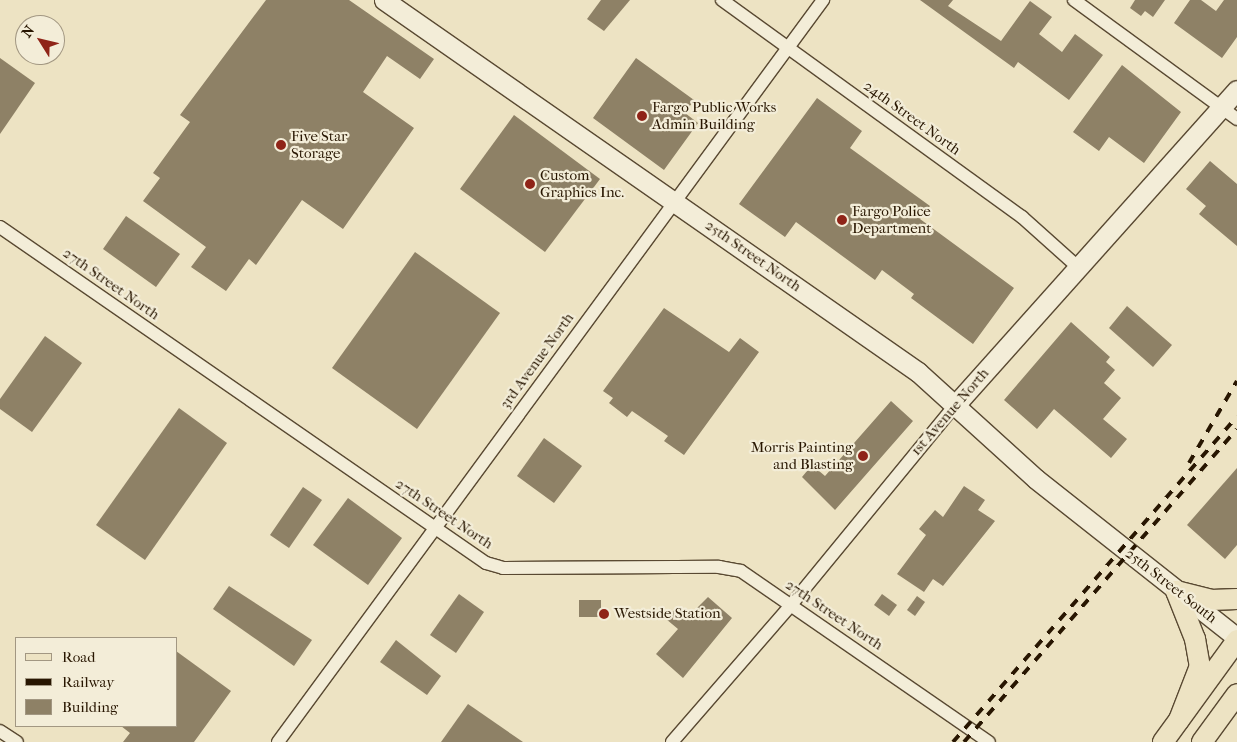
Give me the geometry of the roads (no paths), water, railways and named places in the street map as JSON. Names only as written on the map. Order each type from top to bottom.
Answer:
[{"type":"main road","name":"25th Street North","points":[[384,0],[918,372],[956,404],[1036,479],[1104,534]]},
{"type":"main road","name":"1st Avenue North","points":[[956,404],[1237,90]]},
{"type":"main road","name":"25th Street South","points":[[1104,534],[1237,639]]},
{"type":"main road","points":[[1176,591],[1210,600],[1237,599]]},
{"type":"main road","points":[[1176,591],[1195,639],[1200,666],[1179,720]]},
{"type":"main road","points":[[1162,742],[1237,639]]},
{"type":"main road","points":[[1202,742],[1237,694]]},
{"type":"main road","points":[[1210,742],[1237,713]]},
{"type":"street","name":"24th Street North","points":[[722,0],[1022,217],[1079,268]]},
{"type":"street","name":"3rd Avenue North","points":[[278,742],[823,0]]},
{"type":"street","points":[[1074,0],[1237,119]]},
{"type":"street","name":"27th Street North","points":[[0,226],[434,529],[486,563],[503,568],[719,567],[740,571],[988,742]]},
{"type":"street","name":"1st Avenue North","points":[[672,742],[791,605],[956,404]]},
{"type":"street","points":[[0,731],[16,742]]},
{"type":"railway","points":[[1189,463],[1237,381]]},
{"type":"railway","points":[[953,742],[1237,417]]},
{"type":"railway","points":[[964,742],[1237,429]]},
{"type":"place","name":"Fargo Public Works Admin Building","points":[[642,116]]},
{"type":"place","name":"Five Star Storage","points":[[281,145]]},
{"type":"place","name":"Custom Graphics Inc.","points":[[530,184]]},
{"type":"place","name":"Fargo Police Department","points":[[842,220]]},
{"type":"place","name":"Morris Painting and Blasting","points":[[863,456]]},
{"type":"place","name":"Westside Station","points":[[604,614]]}]
